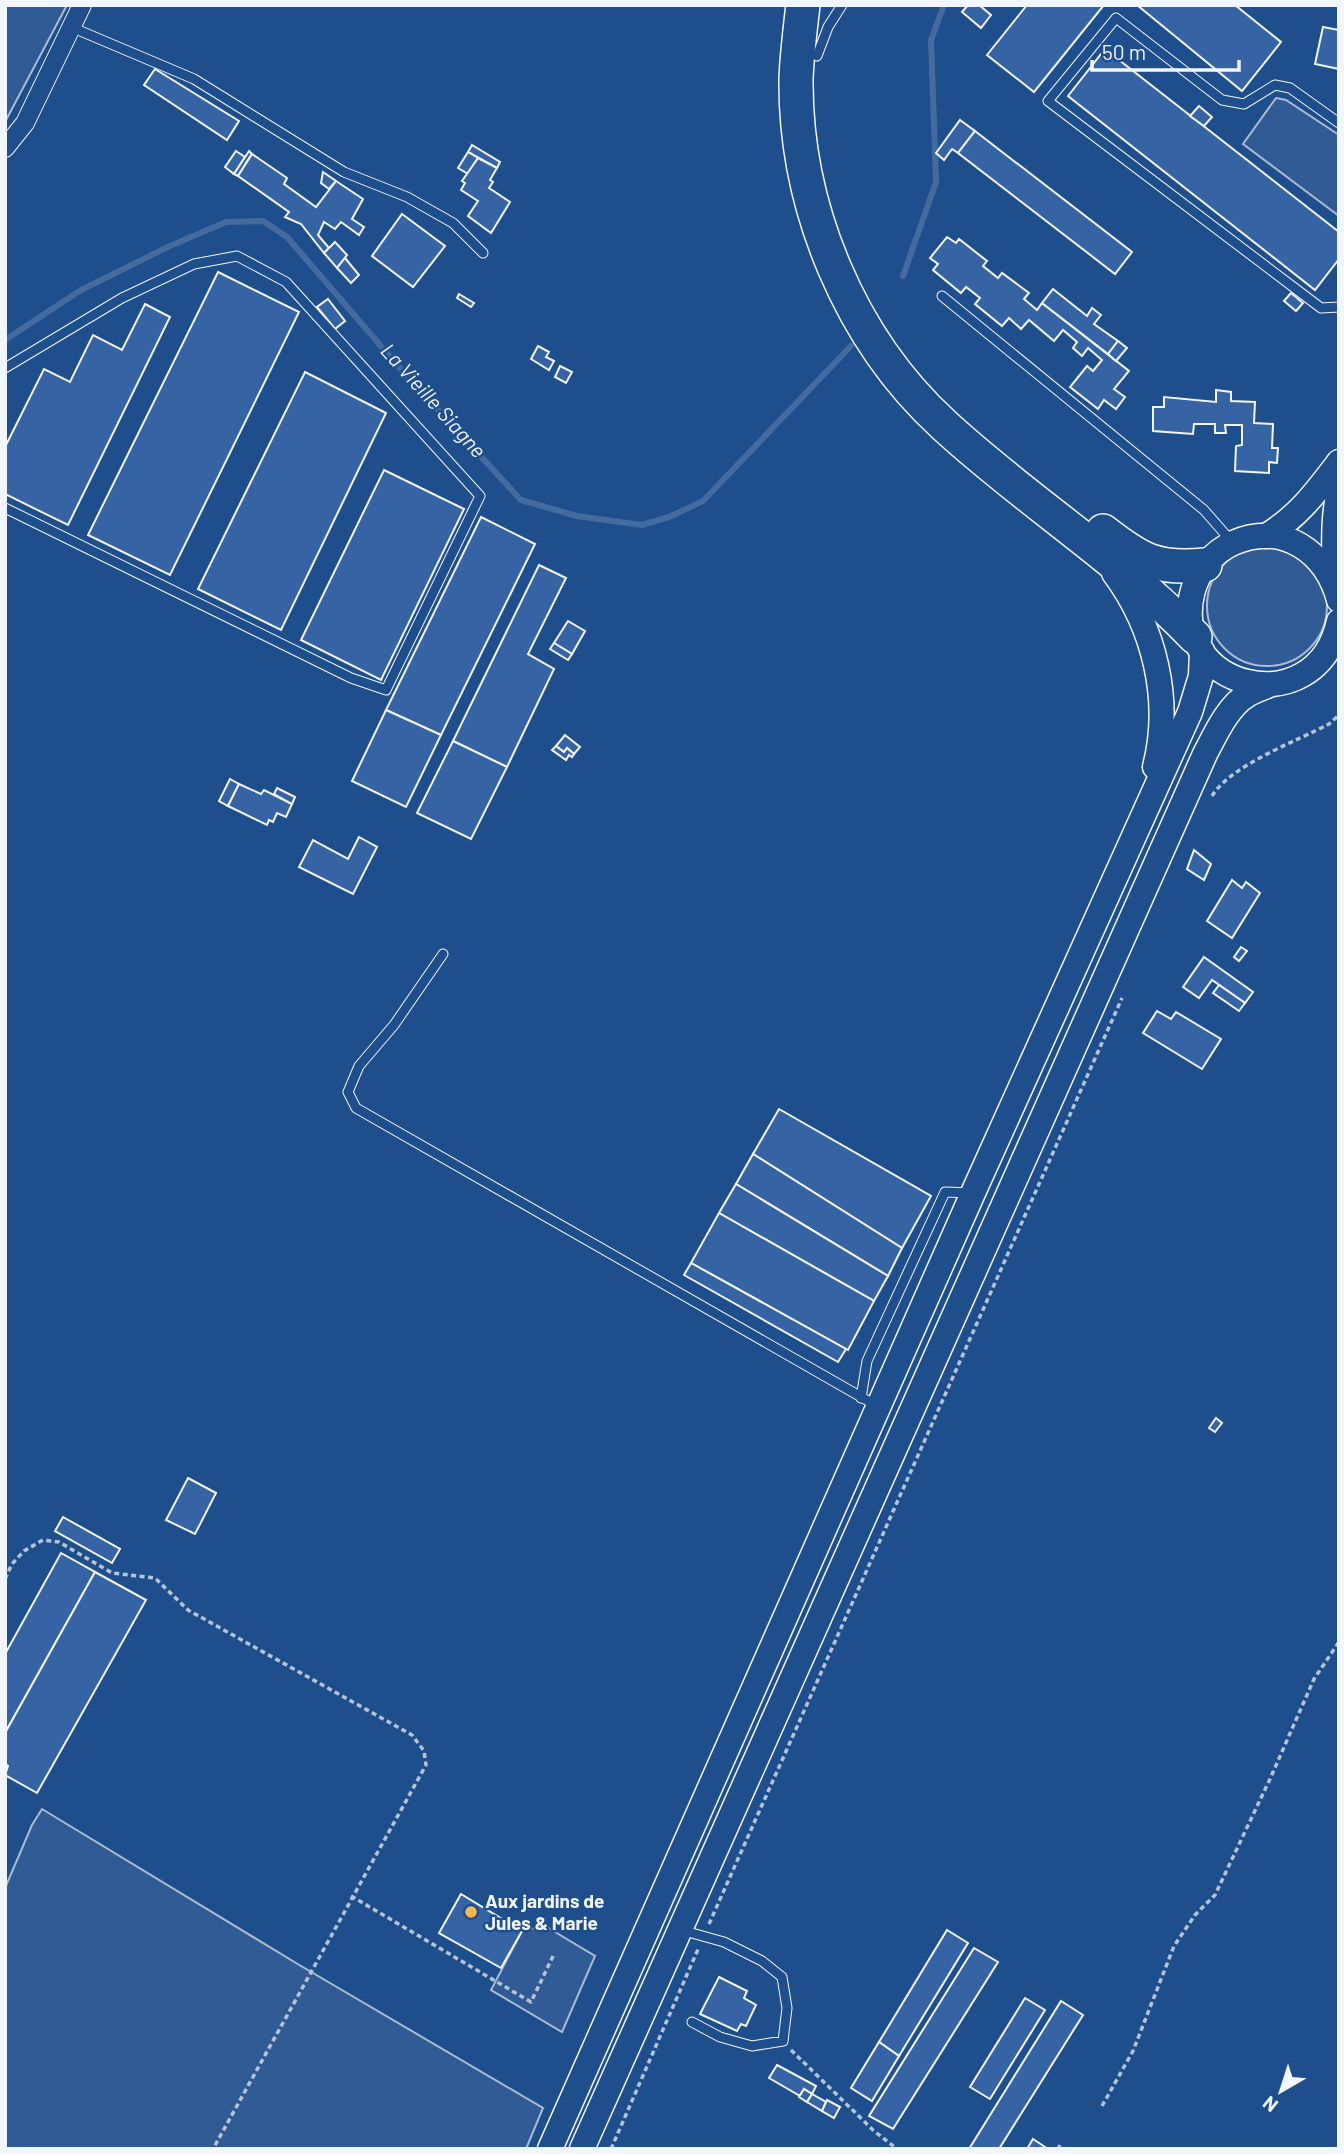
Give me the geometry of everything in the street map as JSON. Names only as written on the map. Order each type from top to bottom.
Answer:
[{"type":"highway","points":[[803,5],[796,79],[799,134],[814,210],[838,276],[866,329],[906,385],[943,424],[1178,620],[1198,644]]},
{"type":"highway","points":[[822,5],[817,57],[816,118],[828,183],[845,240],[868,294],[905,352],[943,395],[977,427],[1124,548],[1141,558],[1170,567],[1205,565]]},
{"type":"main road","points":[[1266,536],[1302,510],[1339,462]]},
{"type":"main road","points":[[1336,591],[1334,512],[1339,491]]},
{"type":"main road","points":[[550,2149],[870,1402],[973,1193],[1190,712],[1201,676],[1198,644],[1190,618],[1196,581],[1213,556],[1233,543],[1266,536],[1283,538],[1307,550],[1326,568],[1336,591]]},
{"type":"main road","points":[[1096,550],[1132,602],[1151,646],[1158,672],[1163,722],[1142,815]]},
{"type":"main road","points":[[582,2149],[1205,754],[1236,705],[1245,696],[1267,686],[1302,676],[1316,666],[1328,652],[1339,621]]},
{"type":"main road","points":[[1198,644],[1214,666],[1230,677],[1248,684],[1267,686]]},
{"type":"street","points":[[5,148],[25,123],[82,5]]},
{"type":"lane","points":[[817,57],[828,27],[842,5]]},
{"type":"lane","points":[[1339,123],[1290,88],[1275,85],[1244,104],[1222,100],[1116,18],[1048,101],[1321,308],[1339,306]]},
{"type":"lane","points":[[71,27],[194,79],[344,172],[407,197],[453,223],[482,253]]},
{"type":"lane","points":[[5,368],[122,299],[194,264],[237,256],[286,282],[480,496],[386,690],[339,672],[5,508]]},
{"type":"lane","points":[[942,296],[1204,510],[1233,543]]},
{"type":"lane","points":[[443,954],[394,1025],[359,1066],[348,1092],[356,1108],[870,1402]]},
{"type":"lane","points":[[679,1929],[733,1947],[762,1961],[782,1977],[787,2008],[783,2041],[752,2046],[720,2037],[692,2022]]},
{"type":"path","points":[[1208,803],[1228,778],[1259,759],[1329,724],[1339,715]]},
{"type":"path","points":[[611,2149],[1125,991]]},
{"type":"path","points":[[5,1579],[12,1564],[24,1551],[43,1540],[60,1542],[112,1573],[155,1578],[188,1610],[412,1735],[424,1751],[425,1765],[213,2149]]},
{"type":"path","points":[[1102,2106],[1133,2051],[1174,1945],[1195,1915],[1215,1895],[1314,1679],[1339,1642]]},
{"type":"path","points":[[351,1896],[531,2002],[554,1954]]},
{"type":"path","points":[[783,2041],[873,2130],[897,2149]]},
{"type":"shaded area","points":[[5,5],[67,5],[5,122]]},
{"type":"shaded area","points":[[1276,98],[1286,100],[1339,135],[1339,216],[1243,144]]},
{"type":"shaded area","points":[[1267,546],[1290,551],[1309,564],[1322,583],[1327,606],[1322,629],[1309,648],[1290,661],[1267,666],[1244,661],[1225,648],[1212,629],[1207,606],[1212,583],[1225,564],[1244,551]]},
{"type":"shaded area","points":[[42,1809],[543,2108],[526,2149],[5,2148],[5,1888],[32,1825]]},
{"type":"shaded area","points":[[545,1926],[595,1956],[562,2032],[491,1990],[522,1931]]},
{"type":"building","points":[[968,5],[979,5],[991,15],[981,28],[962,12]]},
{"type":"building","points":[[1027,5],[1104,5],[1034,92],[987,55]]},
{"type":"building","points":[[1137,5],[1235,5],[1281,42],[1242,91]]},
{"type":"building","points":[[1323,27],[1339,30],[1339,69],[1315,64]]},
{"type":"building","points":[[1105,49],[1339,232],[1339,259],[1315,290],[1068,96]]},
{"type":"building","points":[[155,69],[239,121],[227,140],[144,85]]},
{"type":"building","points":[[1199,106],[1212,117],[1204,126],[1190,116]]},
{"type":"building","points":[[960,120],[975,131],[958,153],[952,149],[944,160],[936,153]]},
{"type":"building","points":[[975,131],[1132,252],[1115,274],[958,153]]},
{"type":"building","points":[[472,145],[500,162],[497,168],[468,152]]},
{"type":"building","points":[[236,151],[245,157],[234,174],[225,167]]},
{"type":"building","points":[[249,151],[252,154],[238,176],[234,174]]},
{"type":"building","points":[[468,152],[478,158],[468,174],[458,168]]},
{"type":"building","points":[[252,154],[287,178],[284,184],[316,207],[336,181],[363,199],[352,219],[364,227],[359,235],[341,222],[335,229],[324,222],[318,235],[329,248],[324,253],[301,224],[285,217],[289,212],[238,176]]},
{"type":"building","points":[[478,158],[497,168],[489,188],[510,202],[491,233],[468,216],[478,201],[461,190],[465,183],[462,181]]},
{"type":"building","points":[[323,172],[336,181],[329,189],[321,183]]},
{"type":"building","points":[[402,214],[445,246],[413,287],[372,256]]},
{"type":"building","points":[[947,237],[956,243],[959,239],[987,261],[983,266],[998,278],[1002,273],[1029,293],[1024,299],[1037,310],[1042,303],[1129,371],[1114,389],[1125,397],[1116,409],[1104,400],[1098,409],[1070,387],[1087,366],[1093,371],[1102,360],[1088,348],[1082,356],[1073,348],[1077,342],[1063,330],[1054,341],[1029,320],[1021,329],[1009,318],[1002,326],[975,304],[980,298],[966,287],[961,293],[933,270],[938,264],[930,258]]},
{"type":"building","points":[[335,242],[347,255],[337,268],[324,253]]},
{"type":"building","points":[[345,258],[359,275],[351,283],[337,268]]},
{"type":"building","points":[[218,272],[299,312],[170,575],[88,535]]},
{"type":"building","points":[[1053,289],[1087,316],[1092,308],[1101,315],[1094,324],[1118,341],[1108,354],[1042,303]]},
{"type":"building","points":[[1291,293],[1303,303],[1296,311],[1284,301]]},
{"type":"building","points":[[459,294],[474,303],[471,307],[457,298]]},
{"type":"building","points":[[328,299],[345,321],[335,329],[317,307]]},
{"type":"building","points":[[145,304],[170,317],[68,525],[5,494],[5,447],[44,369],[70,382],[93,335],[122,350]]},
{"type":"building","points":[[1118,341],[1127,348],[1116,361],[1108,354]]},
{"type":"building","points":[[538,346],[549,352],[546,357],[554,361],[549,370],[531,359]]},
{"type":"building","points":[[560,366],[572,372],[566,383],[555,377]]},
{"type":"building","points":[[305,372],[386,413],[281,630],[198,589]]},
{"type":"building","points":[[1216,390],[1231,392],[1231,401],[1255,402],[1254,423],[1273,424],[1272,448],[1278,448],[1277,463],[1269,462],[1269,473],[1235,471],[1236,446],[1242,445],[1242,425],[1225,425],[1226,433],[1215,433],[1215,424],[1194,424],[1193,434],[1153,431],[1153,407],[1164,407],[1164,397],[1216,402]]},
{"type":"building","points":[[384,470],[464,509],[381,680],[301,640]]},
{"type":"building","points":[[481,517],[535,544],[441,735],[386,710]]},
{"type":"building","points":[[539,565],[566,578],[528,654],[554,669],[507,767],[453,741]]},
{"type":"building","points":[[568,621],[585,631],[572,654],[554,643]]},
{"type":"building","points":[[554,643],[572,654],[568,660],[550,649]]},
{"type":"building","points":[[386,710],[441,735],[406,807],[352,781]]},
{"type":"building","points":[[565,735],[580,747],[574,754],[567,748],[564,752],[556,746]]},
{"type":"building","points":[[453,741],[507,767],[471,839],[417,813]]},
{"type":"building","points":[[556,746],[564,752],[567,748],[574,754],[572,757],[569,755],[566,760],[552,750]]},
{"type":"building","points":[[230,779],[239,784],[228,806],[219,801]]},
{"type":"building","points":[[239,784],[261,794],[264,790],[292,804],[286,817],[277,813],[273,822],[269,820],[267,825],[228,806]]},
{"type":"building","points":[[277,788],[295,797],[292,804],[274,794]]},
{"type":"building","points":[[359,837],[377,847],[353,894],[299,867],[313,840],[348,859]]},
{"type":"building","points":[[1194,850],[1211,864],[1204,880],[1187,869]]},
{"type":"building","points":[[1232,880],[1242,888],[1246,882],[1260,893],[1232,938],[1207,921]]},
{"type":"building","points":[[1241,947],[1247,951],[1239,961],[1234,957]]},
{"type":"building","points":[[1204,957],[1253,992],[1245,1003],[1212,980],[1199,998],[1183,987]]},
{"type":"building","points":[[1219,985],[1245,1003],[1239,1011],[1213,993]]},
{"type":"building","points":[[1157,1011],[1171,1019],[1176,1012],[1221,1039],[1202,1069],[1143,1033]]},
{"type":"building","points":[[779,1109],[931,1196],[902,1248],[753,1154]]},
{"type":"building","points":[[753,1154],[902,1248],[888,1276],[736,1184]]},
{"type":"building","points":[[736,1184],[888,1276],[874,1301],[719,1213]]},
{"type":"building","points":[[719,1213],[874,1301],[848,1350],[691,1263]]},
{"type":"building","points":[[691,1263],[846,1349],[838,1362],[684,1275]]},
{"type":"building","points":[[1216,1418],[1222,1423],[1215,1432],[1209,1428]]},
{"type":"building","points":[[188,1478],[216,1493],[195,1534],[166,1520]]},
{"type":"building","points":[[63,1517],[120,1549],[112,1563],[55,1531]]},
{"type":"building","points":[[61,1553],[95,1572],[5,1733],[5,1654]]},
{"type":"building","points":[[95,1572],[146,1600],[37,1793],[5,1775],[8,1766],[5,1764],[5,1733]]},
{"type":"building","name":"Aux jardins de Jules & Marie","points":[[461,1894],[522,1931],[501,1968],[439,1933]]},
{"type":"building","points":[[947,1930],[968,1943],[899,2056],[879,2042]]},
{"type":"building","points":[[974,1948],[998,1962],[893,2129],[869,2116]]},
{"type":"building","points":[[719,1977],[747,1991],[744,1998],[756,2005],[746,2026],[741,2024],[737,2031],[700,2014]]},
{"type":"building","points":[[1025,1998],[1045,2010],[990,2099],[970,2087]]},
{"type":"building","points":[[1061,2001],[1083,2015],[999,2149],[969,2149]]},
{"type":"building","points":[[879,2042],[899,2056],[872,2101],[851,2088]]},
{"type":"building","points":[[777,2065],[816,2086],[812,2094],[804,2089],[800,2096],[769,2078]]},
{"type":"building","points":[[804,2089],[812,2094],[807,2102],[799,2097]]},
{"type":"building","points":[[812,2094],[826,2102],[822,2111],[807,2102]]},
{"type":"building","points":[[827,2100],[840,2107],[834,2118],[822,2111]]},
{"type":"building","points":[[1033,2139],[1048,2149],[1027,2149]]},
{"type":"waterway","name":"La Vieille Siagne","points":[[903,276],[936,182],[931,40],[944,5]]},
{"type":"waterway","name":"La Vieille Siagne","points":[[5,340],[81,290],[170,246],[226,222],[263,221],[287,237],[405,374],[521,500],[577,516],[642,525],[669,517],[703,501],[851,346]]},
{"type":"place","name":"Aux jardins de Jules & Marie","points":[[471,1912]]}]
